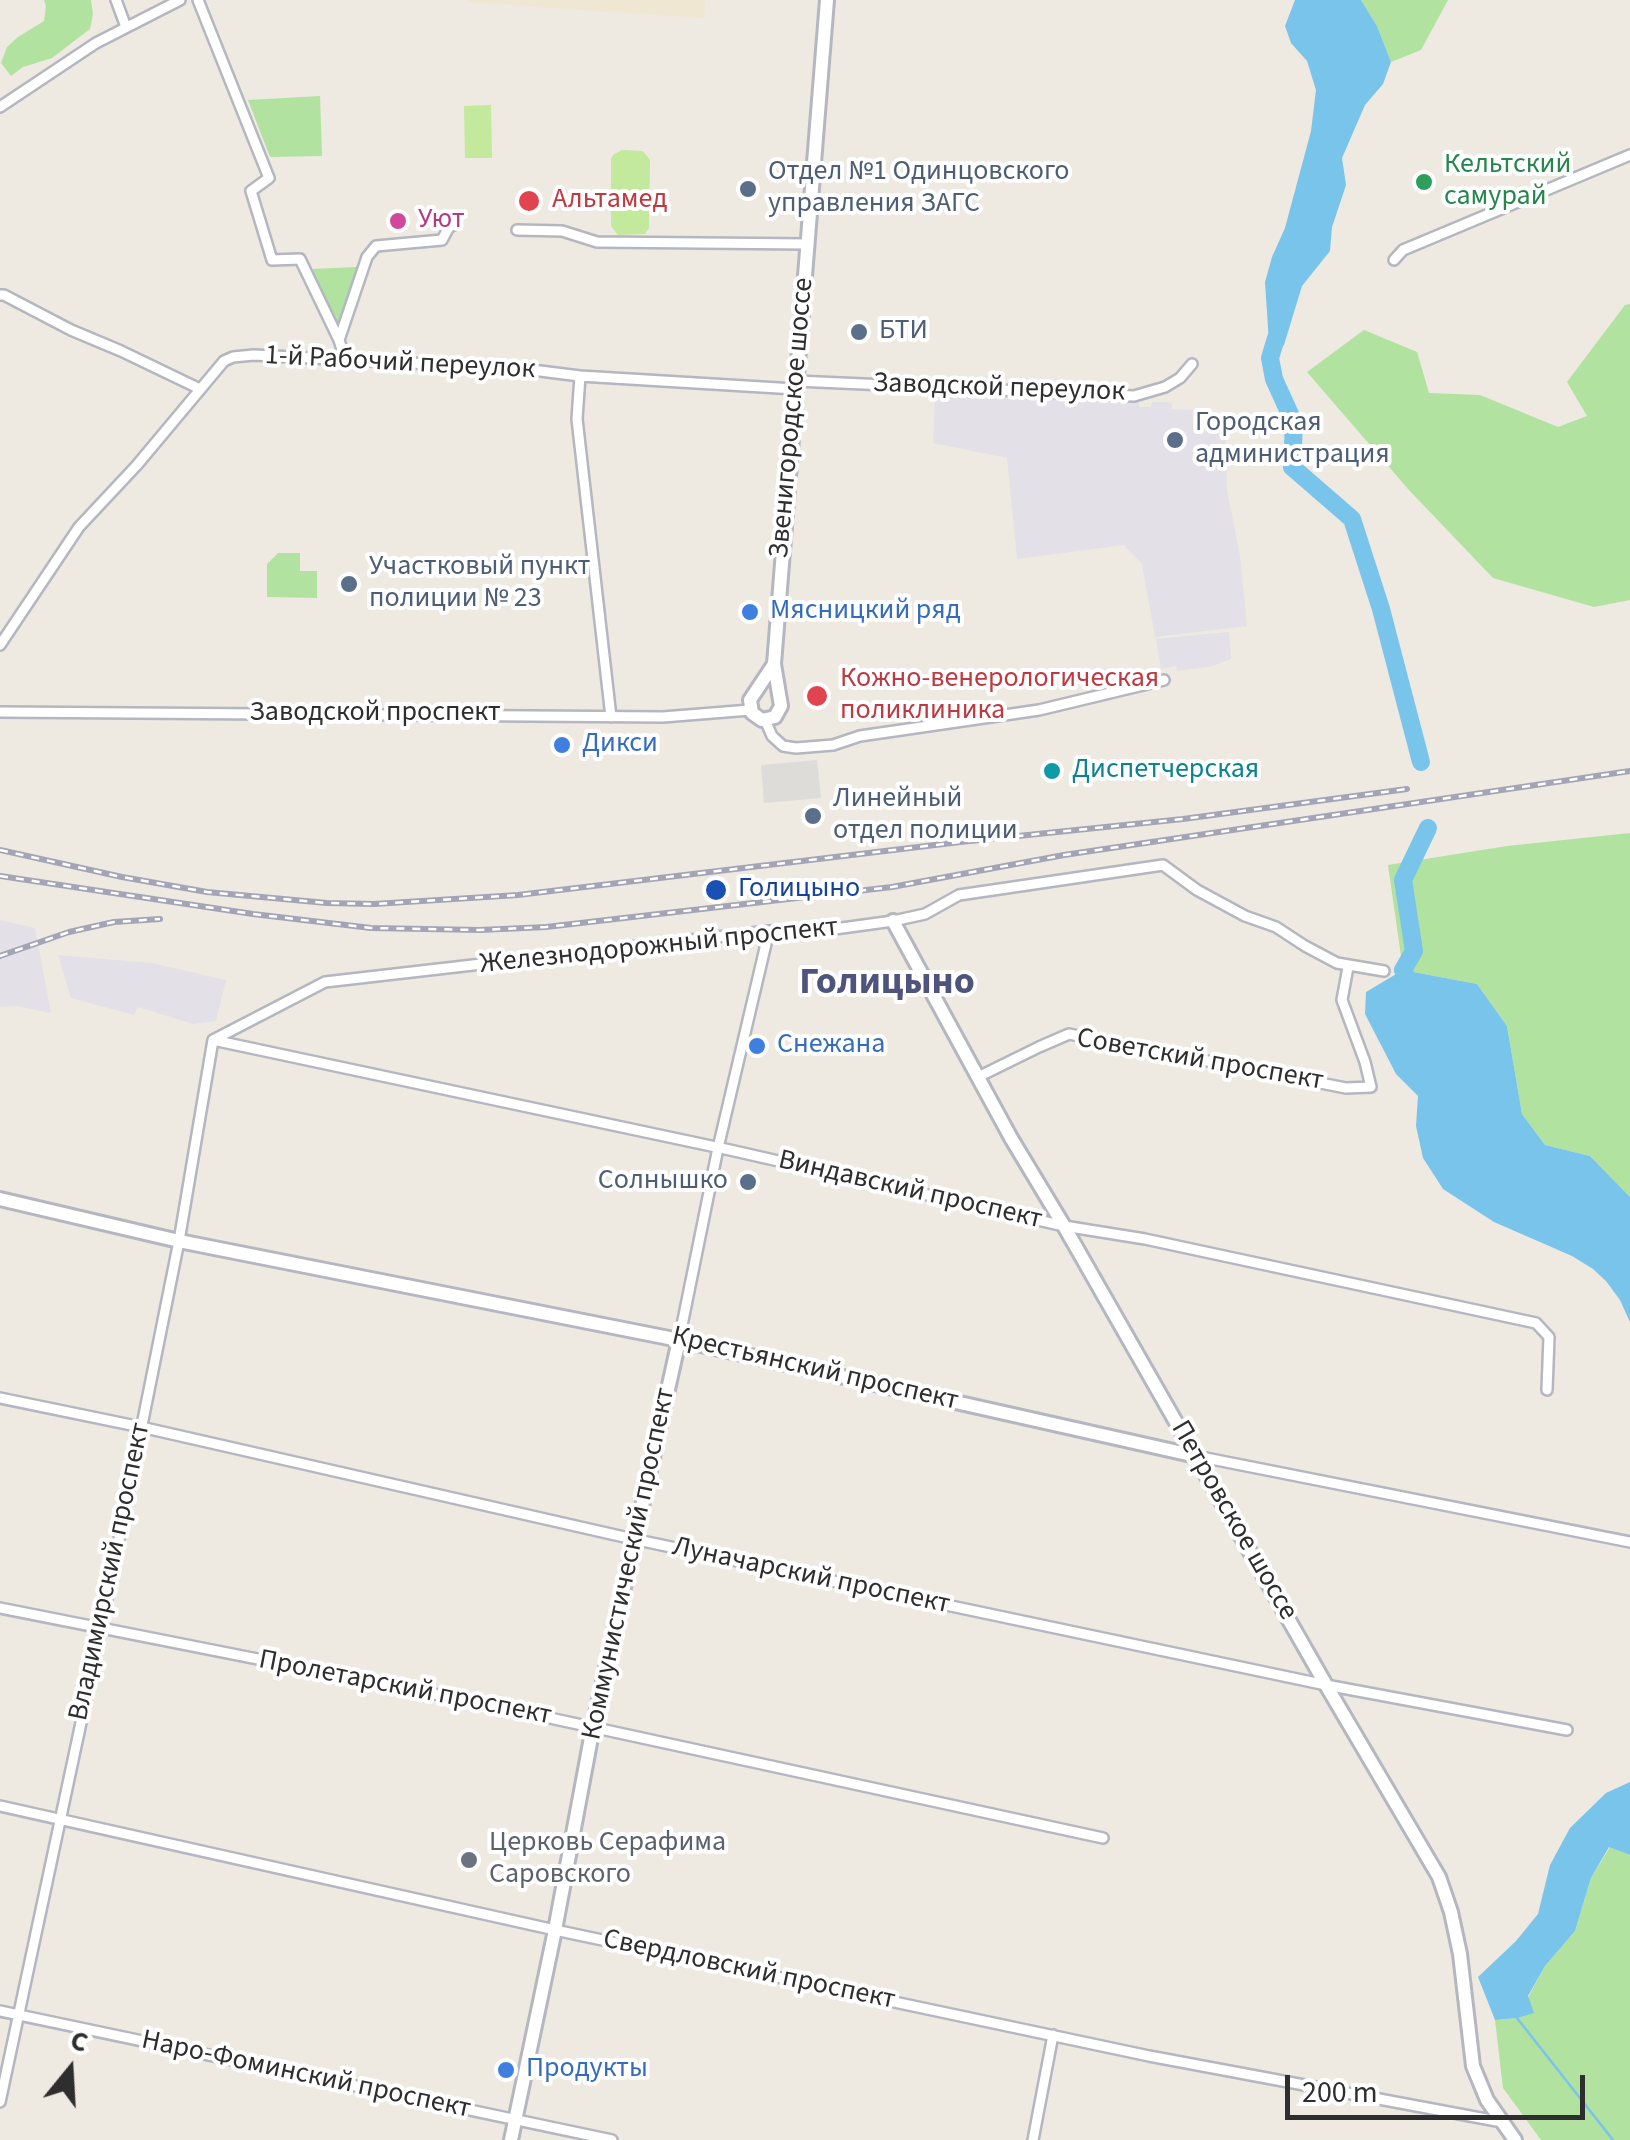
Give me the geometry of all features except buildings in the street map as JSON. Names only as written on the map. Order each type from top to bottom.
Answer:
[{"type":"street","points":[[116,0],[126,27]]},
{"type":"street","points":[[0,106],[96,42],[180,0]]},
{"type":"street","points":[[198,0],[268,178],[252,191],[272,260],[300,259],[345,359]]},
{"type":"street","name":"Звенигородское шоссе","points":[[774,664],[827,0]]},
{"type":"street","points":[[1394,260],[1403,250],[1630,156]]},
{"type":"street","points":[[339,340],[368,257],[376,246],[442,240],[454,226]]},
{"type":"street","points":[[517,230],[562,230],[598,242],[807,244]]},
{"type":"street","points":[[0,294],[200,389]]},
{"type":"street","name":"1-й Рабочий переулок","points":[[0,646],[79,528],[224,361],[233,357],[345,359],[580,376],[795,385]]},
{"type":"street","name":"Заводской переулок","points":[[795,385],[1134,396],[1164,388],[1192,364]]},
{"type":"street","points":[[580,376],[577,419],[611,717]]},
{"type":"street","points":[[774,664],[782,703],[779,712],[766,720],[750,710],[750,700],[774,664]]},
{"type":"street","points":[[766,720],[772,736],[783,746],[834,745],[860,736],[1039,710],[1164,680]]},
{"type":"street","points":[[757,690],[770,688],[780,696]]},
{"type":"street","name":"Заводской проспект","points":[[0,712],[611,717],[750,710]]},
{"type":"street","name":"Железнодорожный проспект","points":[[214,1040],[325,982],[769,930],[792,935],[893,921],[925,914],[959,895],[1163,865],[1197,890],[1245,916],[1276,926],[1304,946],[1348,967],[1384,970]]},
{"type":"street","name":"Петровское шоссе","points":[[893,921],[1011,1138],[1439,1877],[1460,1954],[1472,2066],[1488,2100],[1516,2140]]},
{"type":"street","name":"Коммунистический проспект","points":[[511,2140],[633,1539],[769,930]]},
{"type":"street","name":"Советский проспект","points":[[978,1078],[1069,1034],[1346,1088],[1371,1087],[1366,1062],[1342,1000],[1348,967]]},
{"type":"street","name":"Виндавский проспект","points":[[214,1040],[1064,1226],[1145,1239],[1536,1323],[1549,1336],[1547,1390]]},
{"type":"street","name":"Владимирский проспект","points":[[0,2102],[142,1426],[214,1040]]},
{"type":"street","name":"Крестьянский проспект","points":[[0,1199],[179,1241],[679,1340],[1196,1456],[1630,1542]]},
{"type":"street","name":"Луначарский проспект","points":[[0,1398],[142,1426],[633,1539],[1326,1685],[1567,1730]]},
{"type":"street","name":"Пролетарский проспект","points":[[0,1608],[490,1705],[1103,1838]]},
{"type":"street","name":"Свердловский проспект","points":[[0,1806],[555,1930],[1149,2056],[1502,2122]]},
{"type":"street","name":"Наро-Фоминский проспект","points":[[0,2011],[612,2140]]},
{"type":"street","points":[[1033,2140],[1053,2035]]},
{"type":"shaded area","points":[[468,0],[705,0],[704,18]]},
{"type":"shaded area","points":[[935,396],[1139,401],[1139,407],[1166,402],[1172,403],[1172,409],[1212,411],[1225,426],[1227,490],[1240,556],[1247,626],[1155,637],[1142,564],[1124,545],[1017,559],[1007,458],[933,443]]},
{"type":"shaded area","points":[[1229,632],[1231,659],[1213,666],[1161,669],[1156,639]]},
{"type":"shaded area","points":[[817,760],[821,798],[764,803],[761,765]]},
{"type":"shaded area","points":[[0,920],[35,928],[51,1013],[0,1007]]},
{"type":"shaded area","points":[[58,955],[152,963],[226,980],[216,1021],[193,1024],[138,1007],[134,1015],[71,998]]},
{"type":"green space","points":[[44,0],[91,0],[90,29],[52,58],[23,67],[11,76],[1,63],[7,47],[44,21]]},
{"type":"green space","points":[[1361,0],[1448,0],[1421,50],[1391,62],[1377,26]]},
{"type":"green space","points":[[320,96],[322,156],[270,157],[248,100]]},
{"type":"green space","points":[[491,105],[492,158],[465,158],[464,106]]},
{"type":"green space","points":[[622,150],[643,151],[650,160],[649,228],[645,234],[618,235],[611,226],[611,159]]},
{"type":"green space","points":[[356,267],[359,274],[341,326],[337,326],[313,269]]},
{"type":"green space","points":[[1630,304],[1630,600],[1594,607],[1493,578],[1408,489],[1307,372],[1364,330],[1417,352],[1429,393],[1480,395],[1558,427],[1587,416],[1567,382],[1625,305]]},
{"type":"green space","points":[[278,553],[300,553],[300,571],[317,571],[317,598],[267,597],[267,564]]},
{"type":"green space","points":[[1630,833],[1630,1197],[1590,1156],[1545,1145],[1522,1114],[1507,1026],[1477,984],[1403,970],[1388,865],[1507,846]]},
{"type":"green space","points":[[1610,1847],[1630,1855],[1630,2140],[1541,2140],[1503,2088],[1495,2020],[1517,2018],[1545,1966],[1575,1931],[1591,1878]]},
{"type":"water","points":[[1295,0],[1361,0],[1377,26],[1391,62],[1383,84],[1365,105],[1342,158],[1346,185],[1332,227],[1330,251],[1302,286],[1284,345],[1270,358],[1265,282],[1285,228],[1311,131],[1316,90],[1307,61],[1291,43],[1285,26]]},
{"type":"water","points":[[1403,970],[1477,984],[1507,1026],[1522,1114],[1545,1145],[1590,1156],[1630,1197],[1630,1322],[1620,1300],[1593,1269],[1494,1222],[1443,1189],[1423,1158],[1416,1126],[1418,1096],[1396,1074],[1365,1014],[1366,992]]},
{"type":"water","points":[[1630,1782],[1630,1855],[1609,1847],[1591,1878],[1575,1931],[1545,1966],[1528,1996],[1534,2013],[1495,2020],[1478,1977],[1538,1914],[1550,1865],[1570,1828],[1606,1793]]},
{"type":"waterway","points":[[1276,338],[1270,358],[1274,379],[1294,423],[1292,467],[1352,519],[1381,609],[1421,762]]},
{"type":"waterway","points":[[1413,991],[1403,970],[1414,951],[1403,880],[1428,828]]},
{"type":"waterway","points":[[1517,2018],[1613,2140]]},
{"type":"railway","points":[[0,876],[371,928],[546,927],[892,887],[1064,855],[1630,771]]},
{"type":"railway","points":[[0,850],[207,892],[374,904],[518,895],[1183,819],[1407,789]]},
{"type":"railway","points":[[0,956],[69,932],[114,922],[160,919]]},
{"type":"place","name":"Кельтский самурай","points":[[1424,182]]},
{"type":"place","name":"Отдел №1 Одинцовского управления ЗАГС","points":[[748,189]]},
{"type":"place","name":"Альтамед","points":[[529,201]]},
{"type":"place","name":"Уют","points":[[398,221]]},
{"type":"place","name":"БТИ","points":[[859,332]]},
{"type":"place","name":"Городская администрация","points":[[1175,440]]},
{"type":"place","name":"Участковый пункт полиции № 23","points":[[349,584]]},
{"type":"place","name":"Мясницкий ряд","points":[[750,612]]},
{"type":"place","name":"Кожно-венерологическая поликлиника","points":[[817,696]]},
{"type":"place","name":"Дикси","points":[[562,745]]},
{"type":"place","name":"Диспетчерская","points":[[1052,771]]},
{"type":"place","name":"Линейный отдел полиции","points":[[813,816]]},
{"type":"place","name":"Голицыно","points":[[716,890]]},
{"type":"place","name":"Снежана","points":[[757,1046]]},
{"type":"place","name":"Солнышко","points":[[748,1182]]},
{"type":"place","name":"Церковь Серафима Саровского","points":[[469,1860]]},
{"type":"place","name":"Продукты","points":[[506,2070]]},
{"type":"district","name":"Голицыно","points":[[887,985]]}]
